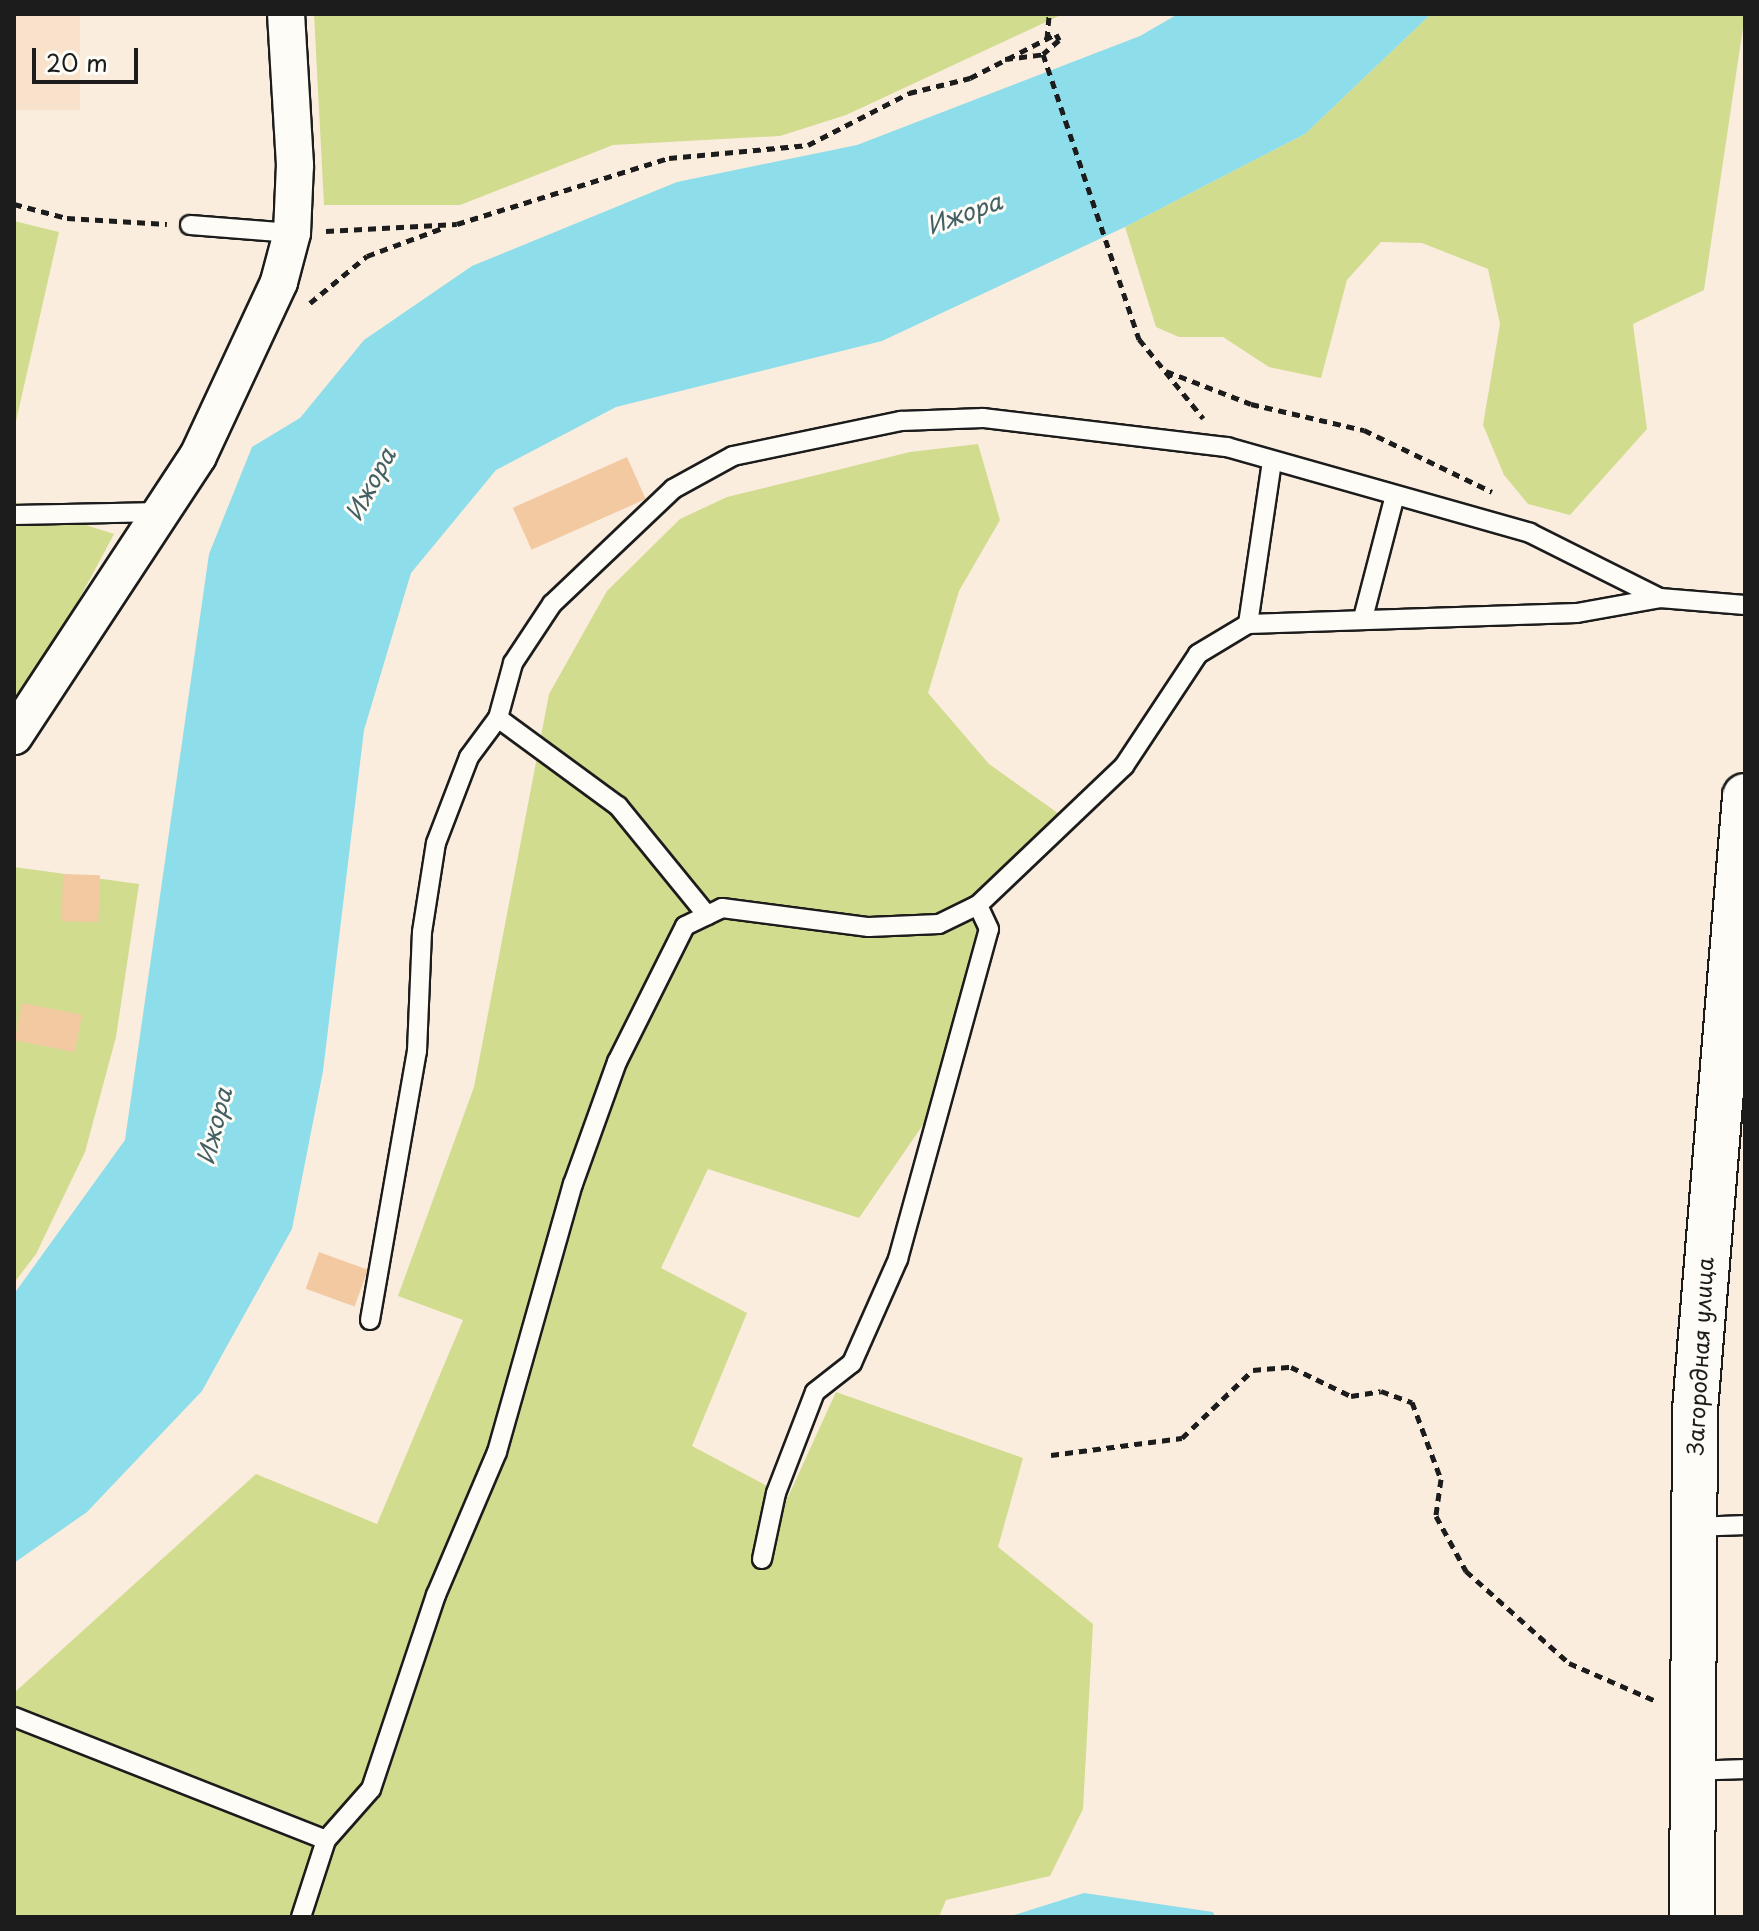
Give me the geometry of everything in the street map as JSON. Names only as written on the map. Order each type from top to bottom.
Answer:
[{"type":"main road","name":"Загородная улица","points":[[1692,1917],[1687,1771],[1691,1527],[1707,1225],[1745,796]]},
{"type":"street","points":[[14,736],[162,512],[250,351],[292,233],[286,14]]},
{"type":"lane","points":[[190,225],[292,233]]},
{"type":"lane","points":[[370,1320],[417,1051],[422,932],[436,843],[469,757],[498,718],[513,663],[552,604],[673,489],[733,456],[938,418],[1227,447],[1394,499],[1530,533],[1660,598]]},
{"type":"lane","points":[[1248,624],[1272,461]]},
{"type":"lane","points":[[1363,618],[1394,499]]},
{"type":"lane","points":[[14,515],[162,512]]},
{"type":"lane","points":[[301,1917],[326,1840],[371,1789],[436,1595],[497,1452],[573,1184],[617,1062],[685,926],[722,908],[869,927],[939,924],[978,905],[1124,766],[1198,654],[1248,624],[1577,613],[1660,598],[1745,605]]},
{"type":"lane","points":[[498,718],[618,806],[707,915]]},
{"type":"lane","points":[[762,1559],[776,1493],[815,1392],[852,1363],[898,1259],[989,929],[978,905]]},
{"type":"lane","points":[[1691,1527],[1745,1525]]},
{"type":"lane","points":[[14,1717],[326,1840]]},
{"type":"lane","points":[[1687,1771],[1745,1769]]},
{"type":"path","points":[[1047,40],[1049,14]]},
{"type":"path","points":[[302,309],[367,256],[457,224],[669,158],[808,145],[909,93],[970,78],[1004,59],[1056,34],[1059,40],[1043,54],[1004,59]]},
{"type":"path","points":[[1043,54],[1139,339],[1227,447]]},
{"type":"path","points":[[14,204],[67,218],[190,225]]},
{"type":"path","points":[[292,233],[457,224]]},
{"type":"path","points":[[1165,371],[1425,454],[1491,492],[1530,533]]},
{"type":"path","points":[[1051,1455],[1182,1438],[1253,1370],[1291,1367],[1351,1396],[1381,1391],[1412,1402],[1441,1479],[1436,1516],[1466,1571],[1569,1663],[1688,1715]]},
{"type":"shaded area","points":[[14,14],[80,14],[80,110],[14,110]]},
{"type":"green space","points":[[314,14],[1063,14],[846,115],[780,136],[613,145],[460,205],[324,205]]},
{"type":"green space","points":[[1431,14],[1745,14],[1704,290],[1633,324],[1647,429],[1570,515],[1528,504],[1504,475],[1483,425],[1500,324],[1488,269],[1422,243],[1381,242],[1347,280],[1321,378],[1269,367],[1223,337],[1179,337],[1156,327],[1125,227],[1305,134]]},
{"type":"green space","points":[[14,221],[59,232],[14,430]]},
{"type":"green space","points":[[978,444],[1000,520],[959,591],[928,693],[989,764],[1059,814],[996,891],[953,1081],[859,1218],[708,1169],[661,1268],[747,1313],[692,1446],[788,1497],[836,1392],[1023,1458],[998,1547],[1093,1624],[1083,1809],[1050,1876],[946,1900],[939,1917],[14,1917],[14,1693],[256,1474],[377,1524],[463,1320],[398,1296],[474,1087],[549,694],[607,591],[680,519],[727,497],[910,452]]},
{"type":"green space","points":[[14,502],[114,534],[14,721]]},
{"type":"green space","points":[[14,867],[139,884],[116,1037],[85,1152],[36,1254],[14,1283]]},
{"type":"water","name":"Ижора","points":[[1178,14],[1431,14],[1305,134],[1125,227],[882,341],[616,407],[496,470],[411,573],[364,730],[323,1071],[292,1229],[202,1391],[87,1512],[14,1563],[14,1294],[125,1140],[209,554],[252,447],[300,418],[364,340],[472,266],[677,182],[857,145],[1140,36]]},
{"type":"water","points":[[1084,1893],[1213,1912],[1215,1917],[1008,1917]]},
{"type":"building","points":[[627,457],[646,499],[532,550],[513,508]]},
{"type":"building","points":[[63,874],[100,875],[98,922],[61,921]]},
{"type":"building","points":[[22,1003],[82,1015],[75,1052],[15,1040]]},
{"type":"building","points":[[319,1252],[368,1270],[355,1306],[306,1289]]}]
